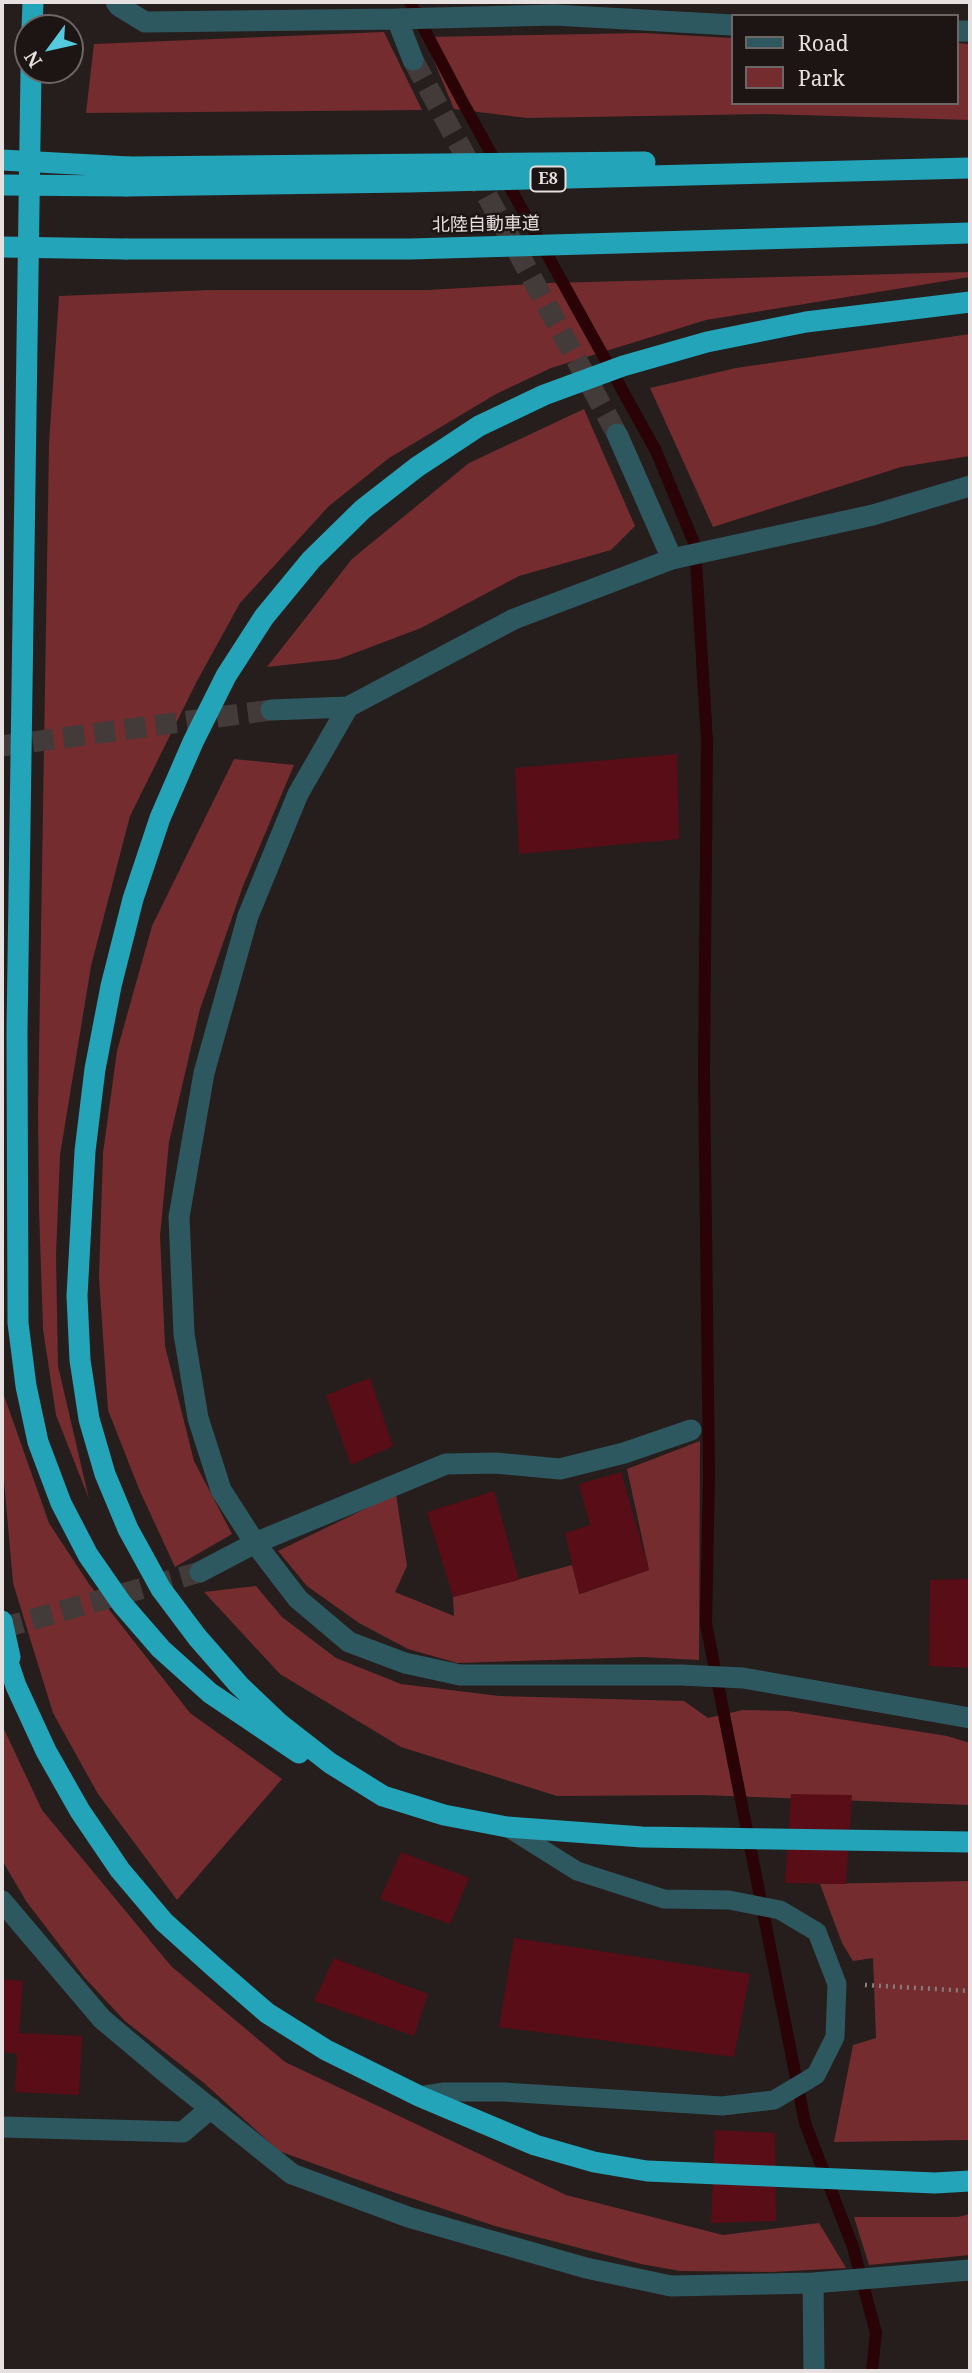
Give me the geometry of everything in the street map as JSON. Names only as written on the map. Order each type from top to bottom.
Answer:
[{"type":"highway","points":[[31,84],[17,1030],[18,1323],[28,1397],[38,1442],[61,1503],[88,1555],[122,1604],[161,1649],[209,1693],[270,1736],[324,1769],[383,1796],[444,1815],[507,1827],[642,1837],[970,1842]]},
{"type":"highway","points":[[2,160],[127,176]]},
{"type":"highway","name":"E8","points":[[2,185],[127,176],[408,183],[961,168]]},
{"type":"highway","name":"北陸自動車道","points":[[2,247],[410,249],[970,233]]},
{"type":"highway","points":[[383,1796],[330,1763],[280,1724],[239,1685],[197,1637],[161,1589],[128,1530],[105,1474],[89,1419],[80,1360],[77,1296],[85,1151],[95,1069],[111,986],[133,899],[160,818],[193,742],[226,677],[272,607],[311,560],[363,509],[417,467],[479,426],[578,382],[707,342],[806,322],[970,302]]},
{"type":"highway","points":[[2,1621],[16,1686]]},
{"type":"highway","points":[[2,1644],[16,1686],[46,1751],[80,1811],[120,1870],[164,1922],[267,2013],[326,2050],[419,2096],[535,2145],[594,2162],[648,2171],[934,2183],[970,2180]]},
{"type":"street","points":[[116,2],[145,22],[554,15],[730,25]]},
{"type":"street","points":[[397,19],[413,60]]},
{"type":"street","points":[[617,434],[672,559]]},
{"type":"street","points":[[271,709],[348,707],[514,619],[672,559],[873,515],[970,486]]},
{"type":"street","points":[[348,707],[298,794],[248,916],[204,1073],[179,1217],[184,1334],[198,1418],[221,1490],[255,1543],[298,1599],[349,1642],[405,1663],[460,1675],[681,1675],[743,1678],[970,1718]]},
{"type":"street","points":[[200,1572],[255,1543],[446,1464],[495,1463],[560,1469],[624,1453],[691,1430]]},
{"type":"street","points":[[2,1901],[102,2019],[292,2174],[408,2217],[586,2267],[671,2286],[813,2283],[970,2270]]},
{"type":"street","points":[[2,2127],[183,2132],[212,2108]]},
{"type":"street","points":[[813,2283],[814,2371]]},
{"type":"lane","points":[[419,2096],[444,2092],[504,2092],[722,2106],[774,2100],[816,2075],[835,2038],[836,1984],[817,1932],[780,1910],[729,1900],[664,1899],[577,1871],[507,1827]]},
{"type":"path","points":[[836,1984],[970,1991]]},
{"type":"green space","points":[[384,32],[422,110],[86,113],[94,44]]},
{"type":"green space","points":[[644,33],[730,38],[730,105],[958,105],[958,43],[970,44],[970,120],[765,114],[527,118],[454,109],[424,37]]},
{"type":"green space","points":[[970,272],[970,277],[706,320],[551,368],[496,394],[389,458],[329,506],[240,603],[197,681],[130,816],[91,966],[60,1155],[56,1255],[58,1366],[89,1499],[56,1415],[43,1329],[39,1208],[38,1113],[49,444],[59,296],[211,290],[428,290],[549,283]]},
{"type":"green space","points":[[970,334],[970,456],[901,467],[713,527],[650,388],[736,368]]},
{"type":"green space","points":[[584,409],[635,526],[611,550],[519,576],[421,628],[339,659],[267,667],[352,559],[469,463]]},
{"type":"green space","points":[[234,759],[294,765],[243,886],[200,1009],[169,1142],[160,1236],[165,1346],[194,1461],[232,1534],[175,1567],[139,1489],[108,1410],[99,1277],[103,1153],[117,1051],[152,926]]},
{"type":"green space","points":[[2,1390],[49,1523],[89,1584],[190,1713],[282,1779],[177,1900],[98,1794],[53,1713],[13,1583],[2,1457]]},
{"type":"green space","points":[[700,1441],[699,1660],[643,1657],[457,1663],[408,1649],[359,1623],[307,1586],[278,1551],[396,1494],[407,1566],[395,1592],[454,1616],[453,1597],[572,1565],[580,1594],[649,1570],[627,1469]]},
{"type":"green space","points":[[256,1586],[282,1617],[336,1658],[401,1684],[499,1696],[684,1701],[708,1718],[743,1710],[789,1711],[947,1736],[970,1743],[970,1805],[702,1795],[557,1796],[401,1747],[280,1674],[204,1592]]},
{"type":"green space","points":[[2,1725],[42,1810],[171,1966],[285,2062],[566,2195],[723,2235],[819,2223],[846,2268],[772,2272],[680,2271],[641,2264],[495,2226],[279,2151],[204,2083],[125,2021],[84,1977],[26,1901],[2,1860]]},
{"type":"green space","points":[[970,1881],[970,2140],[834,2142],[853,2045],[876,2038],[873,1958],[853,1961],[842,1943],[820,1884]]},
{"type":"green space","points":[[970,2214],[970,2255],[869,2265],[854,2217],[958,2217]]},
{"type":"building","points":[[677,754],[679,839],[519,854],[515,768]]},
{"type":"building","points":[[370,1378],[393,1446],[351,1465],[326,1395]]},
{"type":"building","points":[[621,1472],[649,1570],[579,1594],[565,1533],[590,1525],[579,1484]]},
{"type":"building","points":[[494,1491],[519,1580],[453,1597],[427,1512]]},
{"type":"building","points":[[970,1579],[970,1668],[929,1666],[930,1580]]},
{"type":"building","points":[[791,1794],[852,1795],[846,1884],[785,1883]]},
{"type":"building","points":[[401,1852],[469,1878],[450,1924],[380,1899]]},
{"type":"building","points":[[514,1938],[750,1974],[734,2057],[499,2027]]},
{"type":"building","points":[[334,1958],[428,1994],[414,2036],[314,2001]]},
{"type":"building","points":[[2,1979],[23,1981],[19,2033],[82,2036],[79,2095],[15,2092],[17,2054],[2,2052]]},
{"type":"building","points":[[715,2130],[775,2133],[776,2221],[711,2223]]},
{"type":"waterway","points":[[410,2],[656,451],[695,545],[707,741],[704,1072],[709,1474],[706,1624],[805,2123],[853,2247],[876,2333],[872,2371]]},
{"type":"tunnel","points":[[413,60],[617,434]]},
{"type":"tunnel","points":[[2,746],[271,710]]},
{"type":"tunnel","points":[[2,1628],[200,1572]]}]
